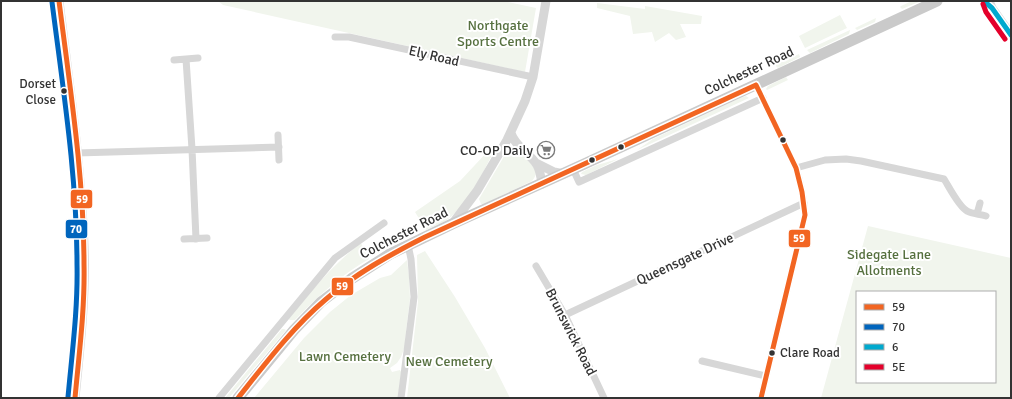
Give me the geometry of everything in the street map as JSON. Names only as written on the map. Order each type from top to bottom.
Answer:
[{"type":"main road","name":"Colchester Road","points":[[238,398],[294,330],[321,302],[351,279],[390,254],[452,224],[938,1]]},
{"type":"street","points":[[59,1],[77,153],[84,246],[82,328],[75,398]]},
{"type":"street","points":[[452,224],[477,191],[504,146],[525,101],[533,77],[546,1]]},
{"type":"street","points":[[984,1],[990,5],[1011,35]]},
{"type":"street","name":"Ely Road","points":[[335,37],[349,37],[533,77]]},
{"type":"street","points":[[174,60],[198,58]]},
{"type":"street","points":[[186,59],[196,239]]},
{"type":"street","points":[[756,85],[796,168],[800,180],[805,215],[761,398]]},
{"type":"street","points":[[511,133],[516,143],[536,163],[554,172],[568,172],[579,182],[762,98]]},
{"type":"street","points":[[278,135],[279,160]]},
{"type":"street","points":[[77,153],[279,146]]},
{"type":"street","points":[[796,168],[826,160],[846,159],[944,179],[962,207],[967,211],[986,216]]},
{"type":"street","points":[[536,163],[542,184]]},
{"type":"street","name":"Queensgate Drive","points":[[565,315],[804,203]]},
{"type":"street","points":[[977,214],[980,203]]},
{"type":"street","name":"Colchester Road","points":[[218,398],[335,258],[384,223]]},
{"type":"street","points":[[184,239],[208,238]]},
{"type":"street","points":[[401,398],[414,297],[410,244]]},
{"type":"street","name":"Brunswick Road","points":[[536,266],[565,315],[604,398]]},
{"type":"street","points":[[282,322],[294,330]]},
{"type":"street","points":[[702,361],[766,376]]},
{"type":"green space","name":"Northgate Sports Centre","points":[[218,1],[503,1],[536,8],[525,72],[223,5]]},
{"type":"green space","points":[[912,1],[921,1],[902,9],[900,7],[901,6]]},
{"type":"green space","points":[[597,3],[645,9],[645,6],[702,16],[701,24],[680,24],[686,37],[676,40],[669,33],[655,42],[652,32],[633,34],[630,16],[597,8]]},
{"type":"green space","points":[[840,15],[847,28],[805,48],[799,36]]},
{"type":"green space","points":[[876,18],[875,22],[857,30],[855,28]]},
{"type":"green space","points":[[850,30],[849,34],[810,53],[807,50]]},
{"type":"green space","points":[[799,54],[800,57],[778,68],[775,65]]},
{"type":"green space","points":[[786,77],[788,80],[767,90],[766,89],[768,86]]},
{"type":"green space","points":[[746,96],[749,98],[637,150],[653,139]]},
{"type":"green space","points":[[509,150],[518,151],[526,158],[536,172],[535,177],[532,181],[484,204],[481,204],[479,199]]},
{"type":"green space","points":[[488,151],[493,153],[474,189],[462,206],[446,221],[426,230],[415,212],[460,181]]},
{"type":"green space","points":[[618,159],[586,175],[581,174],[582,172],[597,165]]},
{"type":"green space","name":"Sidegate Lane Allotments","points":[[868,226],[1011,258],[1011,398],[821,398]]},
{"type":"green space","points":[[361,243],[369,259],[330,287],[295,320],[288,319],[332,269]]},
{"type":"green space","name":"New Cemetery","points":[[425,251],[455,297],[485,348],[510,398],[407,398],[418,302],[417,255]]},
{"type":"green space","name":"Lawn Cemetery","points":[[407,260],[410,299],[405,346],[397,363],[390,368],[392,372],[400,370],[401,372],[398,398],[254,398],[304,338],[330,312],[351,295],[380,278],[391,275]]},
{"type":"green space","points":[[282,329],[286,330],[229,398],[225,398]]},
{"type":"transit line","name":"59","points":[[59,1],[76,132],[82,198],[84,298],[75,398]]},
{"type":"transit line","name":"6","points":[[984,1],[992,8],[1011,35]]},
{"type":"transit line","name":"70","points":[[52,2],[69,133],[75,198],[77,298],[68,397]]},
{"type":"transit line","name":"5E","points":[[983,4],[986,12],[1005,39]]},
{"type":"transit line","name":"59","points":[[756,85],[796,168],[802,192],[805,215],[761,398]]},
{"type":"transit line","name":"59","points":[[238,398],[301,322],[336,291],[373,266],[425,237],[756,85]]},
{"type":"place","name":"Dorset Close","points":[[64,91]]},
{"type":"place","name":"CO-OP Daily","points":[[546,150]]},
{"type":"place","name":"Clare Road","points":[[772,353]]}]
